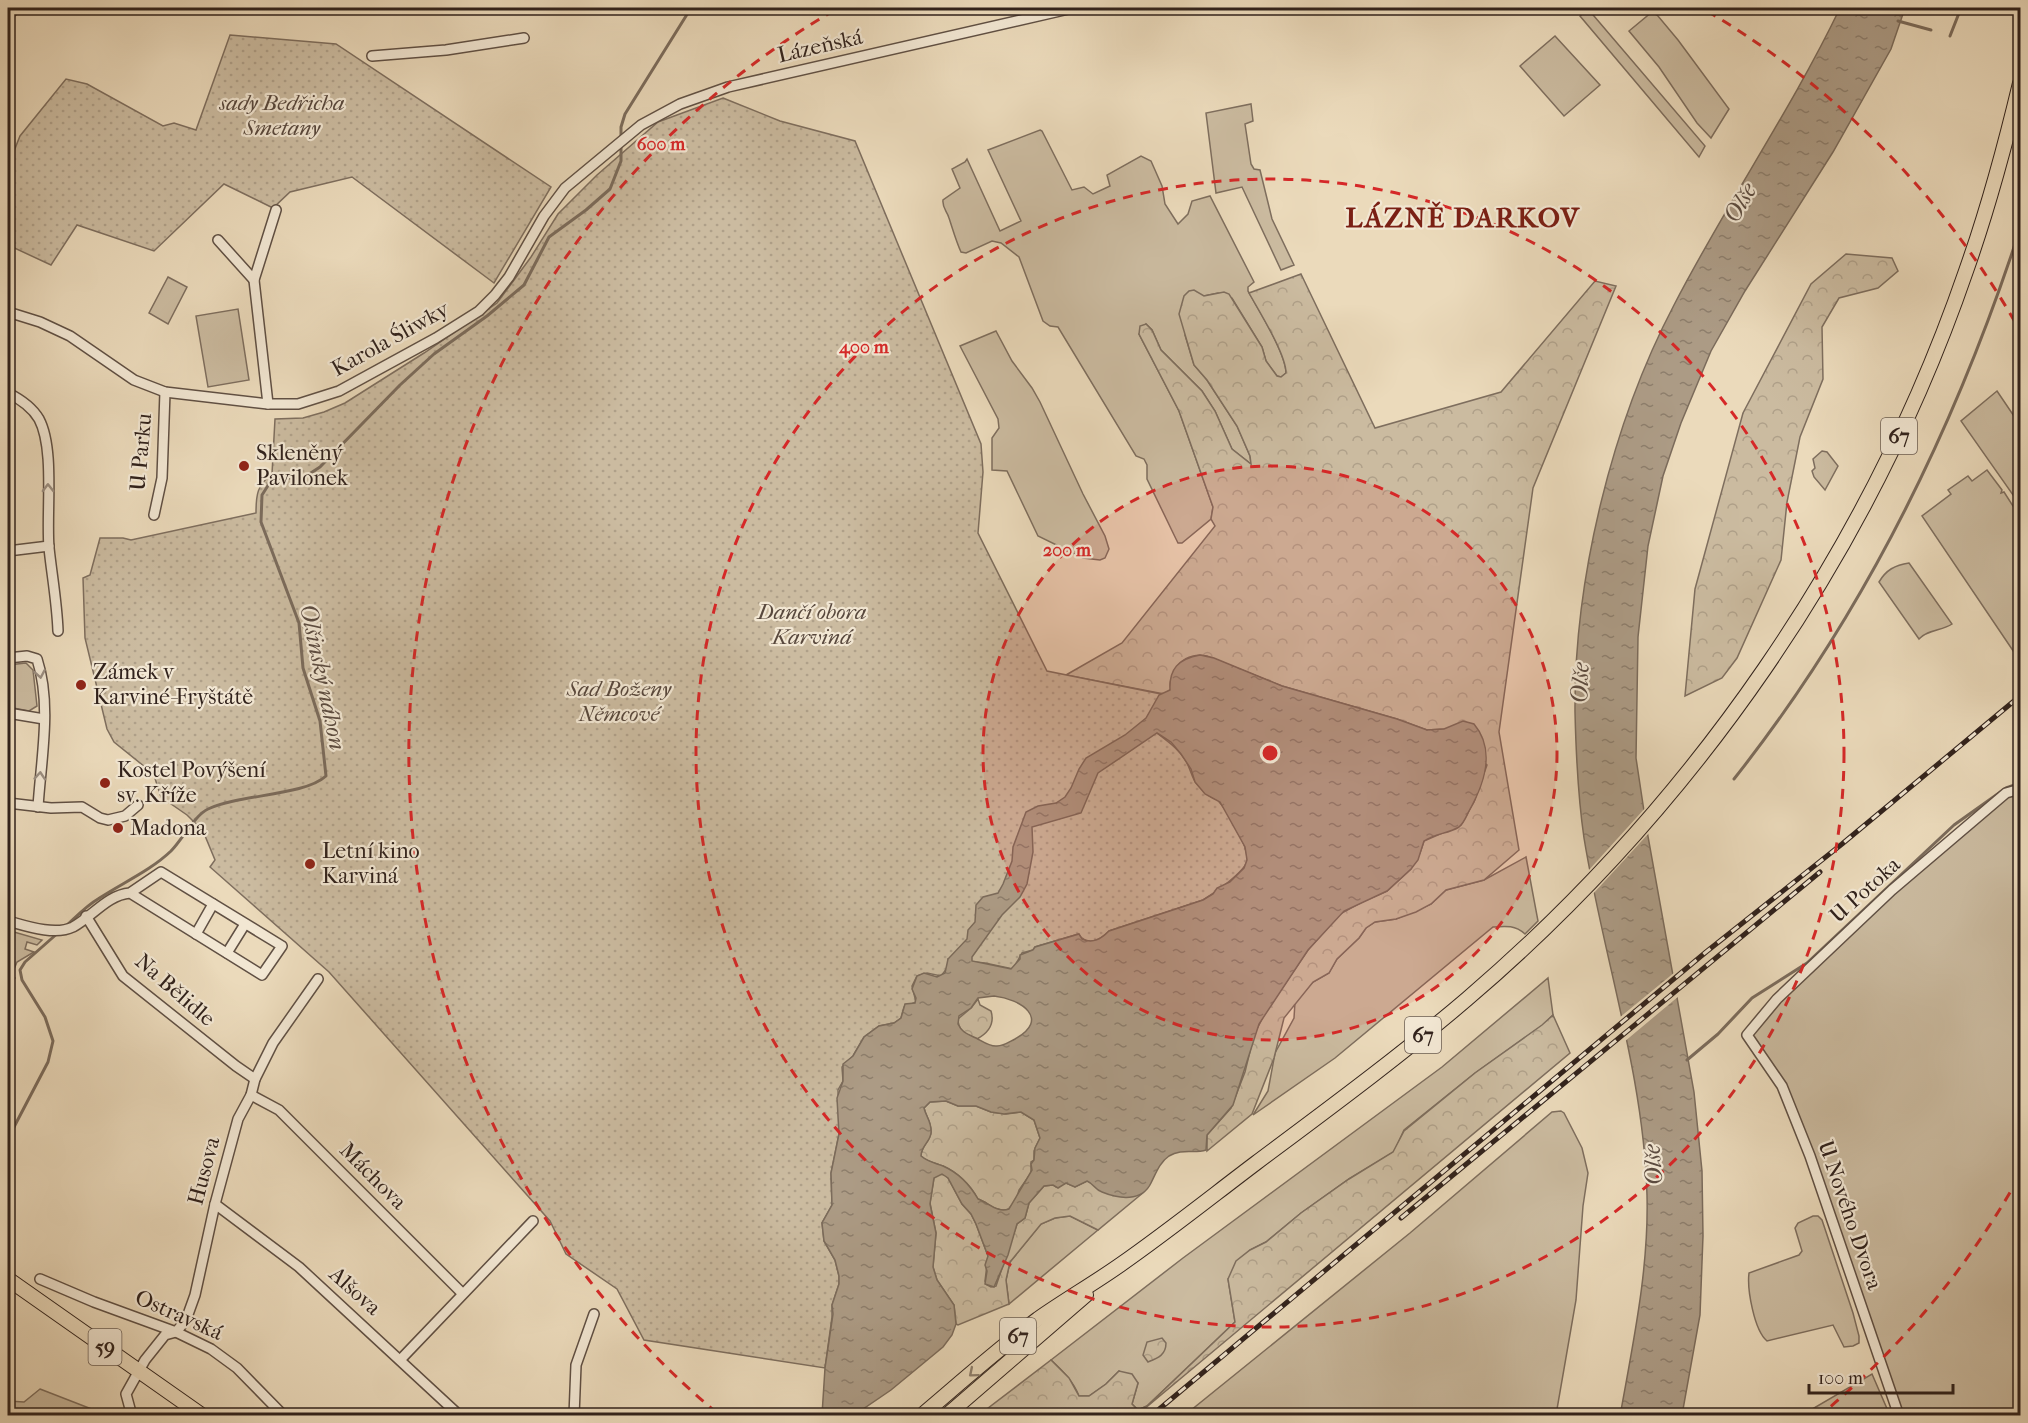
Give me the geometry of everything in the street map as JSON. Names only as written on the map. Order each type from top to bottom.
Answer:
[{"type":"main road","name":"67","points":[[921,1416],[1041,1317],[1121,1264],[1355,1089],[1465,1000],[1524,948],[1616,855],[1702,754],[1752,688],[1806,606],[1850,531],[1892,450],[1928,372],[1966,272],[1993,189],[2020,83]]},
{"type":"main road","name":"67","points":[[946,1416],[1121,1264]]},
{"type":"main road","name":"59","points":[[8,1279],[203,1416]]},
{"type":"street","points":[[8,15],[16,8]]},
{"type":"street","name":"Lázeňská","points":[[717,91],[1073,8]]},
{"type":"street","points":[[372,56],[446,50],[524,38]]},
{"type":"street","name":"Karola Śliwky","points":[[8,312],[40,322],[70,336],[134,380],[165,392],[268,404],[298,404],[339,391],[436,338],[479,311],[509,277],[544,216],[565,188],[646,122],[680,104],[717,91]]},
{"type":"street","points":[[268,404],[254,280],[276,210]]},
{"type":"street","points":[[218,240],[254,280]]},
{"type":"street","name":"U Parku","points":[[154,515],[162,478],[165,392]]},
{"type":"street","points":[[8,393],[25,402],[39,420],[48,452],[49,546],[58,631]]},
{"type":"street","points":[[8,551],[49,546]]},
{"type":"street","points":[[8,658],[27,656],[37,659],[44,704],[38,807]]},
{"type":"street","points":[[8,713],[44,719]]},
{"type":"street","name":"U Potoka","points":[[1747,1035],[1777,999],[1892,890],[2006,793],[2020,789]]},
{"type":"street","points":[[8,803],[51,808],[82,807],[108,820],[125,816],[138,805]]},
{"type":"street","points":[[8,921],[45,931],[72,928],[119,894],[130,893],[160,872],[282,946],[262,975],[130,893]]},
{"type":"street","points":[[196,934],[213,904]]},
{"type":"street","name":"Na Bělidle","points":[[87,916],[123,976],[255,1079]]},
{"type":"street","points":[[227,953],[245,924]]},
{"type":"street","name":"Husova","points":[[132,1416],[126,1394],[138,1371],[165,1335],[176,1332],[186,1320],[195,1295],[215,1204],[238,1119],[251,1095],[255,1079],[273,1043],[318,979]]},
{"type":"street","name":"U Nového Dvora","points":[[1747,1035],[1782,1086],[1810,1156],[1899,1416]]},
{"type":"street","name":"Máchova","points":[[251,1095],[279,1110],[462,1293]]},
{"type":"street","name":"Alšova","points":[[215,1204],[299,1267],[401,1359],[455,1414]]},
{"type":"street","points":[[401,1359],[533,1221]]},
{"type":"street","name":"Ostravská","points":[[40,1279],[94,1302],[176,1332],[211,1349],[237,1368],[284,1416]]},
{"type":"street","points":[[574,1416],[576,1365],[594,1314]]},
{"type":"green space","points":[[1588,9],[1705,146],[1699,157],[1580,16]]},
{"type":"green space","points":[[1652,12],[1678,40],[1729,109],[1711,138],[1697,123],[1659,67],[1629,31]]},
{"type":"green space","name":"sady Bedřicha Smetany","points":[[230,35],[336,44],[551,187],[494,283],[352,177],[290,192],[273,208],[224,184],[154,251],[77,225],[51,265],[8,245],[8,166],[20,136],[66,79],[87,84],[163,126],[174,123],[196,130]]},
{"type":"green space","points":[[1555,36],[1600,85],[1564,116],[1520,66]]},
{"type":"green space","name":"Sad Boženy Němcové","points":[[723,98],[780,121],[855,141],[981,444],[983,472],[978,533],[1047,671],[1161,694],[1147,718],[1156,732],[1181,754],[1197,785],[1218,800],[1224,808],[1238,831],[1247,855],[1247,861],[1241,871],[1203,900],[1109,931],[1094,941],[1086,940],[1078,934],[1035,947],[1033,950],[1022,953],[1013,969],[948,959],[948,967],[941,976],[927,973],[917,976],[912,986],[916,1002],[904,1007],[901,1018],[894,1023],[879,1026],[864,1037],[853,1056],[842,1067],[843,1081],[838,1090],[839,1134],[831,1173],[832,1205],[822,1223],[824,1241],[835,1260],[839,1276],[839,1284],[832,1305],[825,1368],[644,1340],[617,1289],[566,1254],[550,1221],[329,972],[210,867],[215,860],[203,831],[187,815],[161,797],[151,766],[145,767],[114,742],[107,729],[85,638],[83,578],[90,575],[100,538],[131,540],[256,513],[258,491],[263,482],[272,474],[275,419],[303,418],[345,403],[497,303],[531,257],[558,214],[597,175],[658,122]]},
{"type":"green space","points":[[1251,104],[1253,121],[1245,124],[1251,164],[1254,169],[1260,170],[1272,219],[1294,265],[1281,270],[1242,187],[1216,193],[1206,113]]},
{"type":"green space","points":[[1040,130],[1072,190],[1084,187],[1093,194],[1110,186],[1107,175],[1141,156],[1151,161],[1162,186],[1165,204],[1178,224],[1188,214],[1192,201],[1210,196],[1254,282],[1248,287],[1248,291],[1282,355],[1286,373],[1281,377],[1277,376],[1266,361],[1262,347],[1232,298],[1218,293],[1204,296],[1185,335],[1194,365],[1207,380],[1237,426],[1250,456],[1251,464],[1232,449],[1215,411],[1202,391],[1161,350],[1152,330],[1146,324],[1139,334],[1179,411],[1213,507],[1211,519],[1182,543],[1178,543],[1147,479],[1147,465],[1144,459],[1136,456],[1058,327],[1050,326],[1043,321],[1019,257],[1001,243],[992,241],[966,253],[961,252],[944,207],[943,200],[960,188],[952,169],[967,159],[1000,231],[1021,221],[988,150]]},
{"type":"green space","points":[[1846,254],[1892,258],[1898,271],[1878,288],[1839,298],[1822,327],[1823,379],[1800,437],[1787,502],[1781,560],[1737,658],[1722,678],[1685,696],[1695,589],[1743,413],[1811,284]]},
{"type":"green space","points":[[1301,274],[1375,428],[1501,392],[1595,281],[1616,286],[1533,488],[1499,732],[1519,850],[1484,880],[1446,890],[1431,904],[1416,912],[1396,919],[1375,922],[1366,928],[1337,959],[1329,973],[1313,982],[1284,1018],[1274,1058],[1252,1114],[1207,1151],[1207,1135],[1231,1108],[1245,1072],[1254,1035],[1265,1013],[1308,950],[1340,914],[1387,891],[1411,869],[1424,841],[1461,825],[1474,802],[1487,765],[1444,729],[1427,730],[1397,719],[1282,686],[1207,656],[1191,657],[1178,665],[1170,683],[1171,689],[1164,694],[1066,675],[1122,643],[1215,526],[1211,519],[1213,507],[1179,411],[1139,334],[1140,326],[1146,324],[1152,330],[1161,350],[1202,391],[1215,411],[1232,449],[1251,464],[1250,456],[1237,426],[1207,380],[1194,365],[1179,314],[1184,296],[1189,291],[1194,290],[1204,296],[1224,292],[1229,294],[1262,347],[1266,361],[1277,376],[1281,377],[1286,373],[1282,355],[1249,293]]},
{"type":"green space","points":[[168,277],[187,287],[168,324],[149,313]]},
{"type":"green space","points":[[238,309],[249,380],[208,387],[196,316]]},
{"type":"green space","points":[[996,331],[1012,361],[1040,402],[1105,536],[1109,549],[1105,558],[1100,560],[1083,558],[1038,536],[1007,471],[992,470],[992,438],[999,428],[998,419],[960,346]]},
{"type":"green space","points":[[1997,391],[2020,425],[2020,505],[1961,421]]},
{"type":"green space","points":[[1822,451],[1827,452],[1838,466],[1825,490],[1812,471],[1815,468],[1813,459]]},
{"type":"green space","points":[[1987,470],[2020,517],[2020,661],[1922,516],[1951,494],[1948,490],[1968,476],[1972,481]]},
{"type":"green space","points":[[1909,563],[1952,624],[1927,633],[1919,639],[1879,582],[1891,569]]},
{"type":"green space","points":[[26,663],[33,670],[37,706],[29,711],[8,707],[8,665]]},
{"type":"green space","points":[[2020,789],[2020,1415],[1899,1415],[1782,1086],[1747,1035],[1777,999],[2006,793]]},
{"type":"green space","points":[[1526,857],[1538,921],[1525,934],[1506,926],[1493,927],[1335,1058],[1253,1115],[1268,1091],[1275,1053],[1294,1018],[1295,1002],[1313,982],[1329,973],[1337,959],[1366,928],[1375,922],[1396,919],[1431,904],[1446,890],[1484,880]]},
{"type":"green space","points":[[14,932],[42,940],[37,945],[27,942],[25,949],[34,952],[17,962],[12,974],[15,978],[12,982],[7,949]]},
{"type":"green space","points":[[1548,978],[1553,1015],[1543,1025],[1475,1073],[1404,1130],[1394,1152],[1349,1179],[1301,1213],[1266,1242],[1250,1250],[1228,1279],[1235,1322],[1147,1406],[1138,1410],[1132,1404],[1138,1383],[1119,1371],[1089,1396],[1079,1396],[1067,1376],[1051,1360],[1183,1258],[1442,1067]]},
{"type":"green space","points":[[978,999],[980,1005],[991,1011],[992,1020],[987,1031],[977,1039],[961,1030],[958,1019]]},
{"type":"green space","points":[[1553,1015],[1570,1053],[1137,1415],[979,1415],[1051,1360],[1069,1378],[1079,1396],[1089,1396],[1119,1371],[1132,1374],[1138,1383],[1132,1404],[1138,1410],[1147,1406],[1235,1322],[1228,1279],[1236,1261],[1250,1250],[1266,1242],[1301,1213],[1349,1179],[1393,1152],[1404,1131],[1475,1073]]},
{"type":"green space","points":[[946,1101],[958,1106],[976,1106],[991,1112],[1006,1114],[1021,1112],[1034,1120],[1040,1138],[1034,1151],[1034,1160],[1031,1162],[1031,1173],[1009,1209],[997,1209],[978,1199],[954,1172],[921,1156],[922,1149],[931,1133],[924,1108],[930,1102]]},
{"type":"green space","points":[[1561,1111],[1582,1148],[1588,1173],[1583,1206],[1576,1300],[1556,1415],[1185,1415],[1410,1233],[1552,1112]]},
{"type":"green space","points":[[939,1174],[948,1178],[976,1224],[988,1256],[985,1281],[991,1287],[996,1286],[1017,1224],[1025,1218],[1029,1203],[1044,1186],[1056,1187],[1066,1183],[1075,1187],[1087,1181],[1140,1195],[1144,1192],[1098,1230],[1070,1216],[1055,1218],[1041,1224],[1010,1262],[1006,1280],[1009,1304],[958,1325],[954,1305],[937,1280],[933,1267],[936,1233],[930,1203],[934,1178]]},
{"type":"green space","points":[[1070,1216],[1098,1230],[1009,1304],[1006,1280],[1010,1262],[1041,1224],[1055,1218]]},
{"type":"green space","points":[[1818,1216],[1822,1220],[1853,1313],[1859,1343],[1853,1346],[1844,1347],[1833,1325],[1767,1341],[1762,1336],[1755,1319],[1750,1299],[1749,1273],[1799,1255],[1802,1251],[1795,1228],[1798,1223]]},
{"type":"green space","points":[[1162,1338],[1166,1343],[1165,1350],[1148,1362],[1143,1355],[1147,1342]]},
{"type":"green space","points":[[1872,1374],[1888,1411],[1881,1415],[1802,1415]]},
{"type":"green space","points":[[40,1389],[107,1415],[8,1415],[8,1401],[24,1402]]},
{"type":"water","name":"Olše","points":[[1840,8],[1905,8],[1891,49],[1833,152],[1745,291],[1711,351],[1681,423],[1663,476],[1648,546],[1638,637],[1636,758],[1694,1092],[1702,1171],[1703,1236],[1700,1315],[1682,1415],[1620,1416],[1643,1278],[1647,1195],[1639,1105],[1584,838],[1575,712],[1576,661],[1581,609],[1601,503],[1615,451],[1652,351],[1694,267],[1801,83]]},
{"type":"water","points":[[1200,655],[1214,658],[1282,686],[1397,719],[1427,730],[1444,729],[1463,721],[1474,724],[1485,745],[1485,768],[1479,790],[1464,822],[1459,827],[1424,841],[1418,860],[1411,869],[1387,891],[1344,911],[1308,950],[1259,1024],[1233,1105],[1207,1135],[1206,1150],[1179,1152],[1166,1158],[1147,1189],[1142,1193],[1130,1197],[1109,1194],[1100,1191],[1087,1181],[1075,1187],[1066,1183],[1058,1188],[1053,1185],[1044,1186],[1029,1203],[1025,1218],[1017,1224],[1008,1255],[994,1287],[985,1284],[987,1271],[985,1265],[988,1256],[971,1214],[962,1204],[948,1178],[942,1174],[934,1178],[930,1204],[936,1233],[933,1267],[937,1280],[954,1305],[956,1324],[952,1335],[943,1347],[891,1390],[860,1411],[851,1415],[822,1415],[825,1368],[833,1314],[832,1305],[839,1284],[839,1276],[835,1260],[824,1241],[822,1223],[832,1205],[831,1173],[839,1134],[837,1098],[843,1081],[843,1064],[853,1056],[864,1037],[879,1026],[894,1023],[901,1018],[905,1004],[915,1003],[916,998],[912,989],[917,976],[924,973],[937,977],[945,973],[948,959],[967,939],[968,930],[975,922],[976,905],[983,897],[998,893],[1003,884],[1026,812],[1038,806],[1056,803],[1065,797],[1086,758],[1125,735],[1146,718],[1159,695],[1170,690],[1171,676],[1176,666]],"holes":[[[1157,733],[1171,742],[1181,754],[1191,769],[1195,782],[1205,794],[1220,802],[1245,847],[1247,860],[1244,868],[1230,882],[1217,888],[1213,894],[1203,900],[1109,931],[1097,940],[1082,939],[1079,934],[1035,947],[1020,955],[1020,959],[1011,969],[972,961],[972,957],[1002,915],[1020,897],[1027,884],[1033,852],[1032,827],[1081,813],[1098,773]],[[994,996],[1014,1001],[1028,1011],[1031,1024],[1026,1032],[1004,1045],[986,1044],[966,1033],[958,1024],[959,1016],[971,1008],[978,998]],[[946,1101],[958,1106],[976,1106],[1004,1114],[1021,1112],[1034,1120],[1040,1138],[1035,1148],[1034,1160],[1031,1164],[1032,1170],[1009,1209],[997,1209],[978,1199],[968,1184],[959,1176],[921,1156],[922,1149],[931,1133],[924,1108],[930,1102]]]},
{"type":"pier","points":[[1646,807],[1650,832],[1592,895],[1588,871]]},
{"type":"pier","points":[[1675,972],[1679,996],[1624,1042],[1619,1018]]},
{"type":"waterway","name":"Olšinský náhon","points":[[621,139],[621,127],[625,114],[691,8]]},
{"type":"waterway","points":[[1950,36],[1961,8]]},
{"type":"waterway","points":[[1898,21],[1931,30]]},
{"type":"waterway","name":"Olšinský náhon","points":[[66,926],[85,908],[163,858],[198,817],[208,809],[237,800],[303,787],[316,783],[326,776],[320,721],[303,668],[299,623],[261,522],[262,495],[269,484],[282,478],[303,478],[320,467],[400,385],[434,354],[487,316],[524,285],[549,237],[610,189],[621,161],[621,146]]},
{"type":"waterway","points":[[1734,779],[1781,717],[1824,652],[1901,517],[1966,375],[1995,303],[2020,229]]},
{"type":"waterway","points":[[1687,1060],[1718,1034],[1752,998],[1807,963],[1954,825],[2006,788],[2020,783]]},
{"type":"waterway","name":"Olšinský náhon","points":[[8,1133],[14,1127],[48,1062],[53,1041],[45,1017],[22,980],[20,970],[25,962],[59,932]]},
{"type":"railway","points":[[1151,1416],[1706,952],[1842,844],[2020,696]]},
{"type":"railway","points":[[1401,1218],[1820,872]]},
{"type":"place","name":"Skleněný Pavilonek","points":[[244,466]]},
{"type":"place","name":"Zámek v Karviné-Fryštátě","points":[[81,685]]},
{"type":"place","name":"Kostel Povýšení sv. Kříže","points":[[105,783]]},
{"type":"place","name":"Madona","points":[[118,828]]},
{"type":"place","name":"Letní kino Karviná","points":[[310,864]]},
{"type":"district","name":"LÁZNĚ DARKOV","points":[[1463,217]]},
{"type":"park label","name":"Dančí obora Karviná","points":[[812,624]]}]
